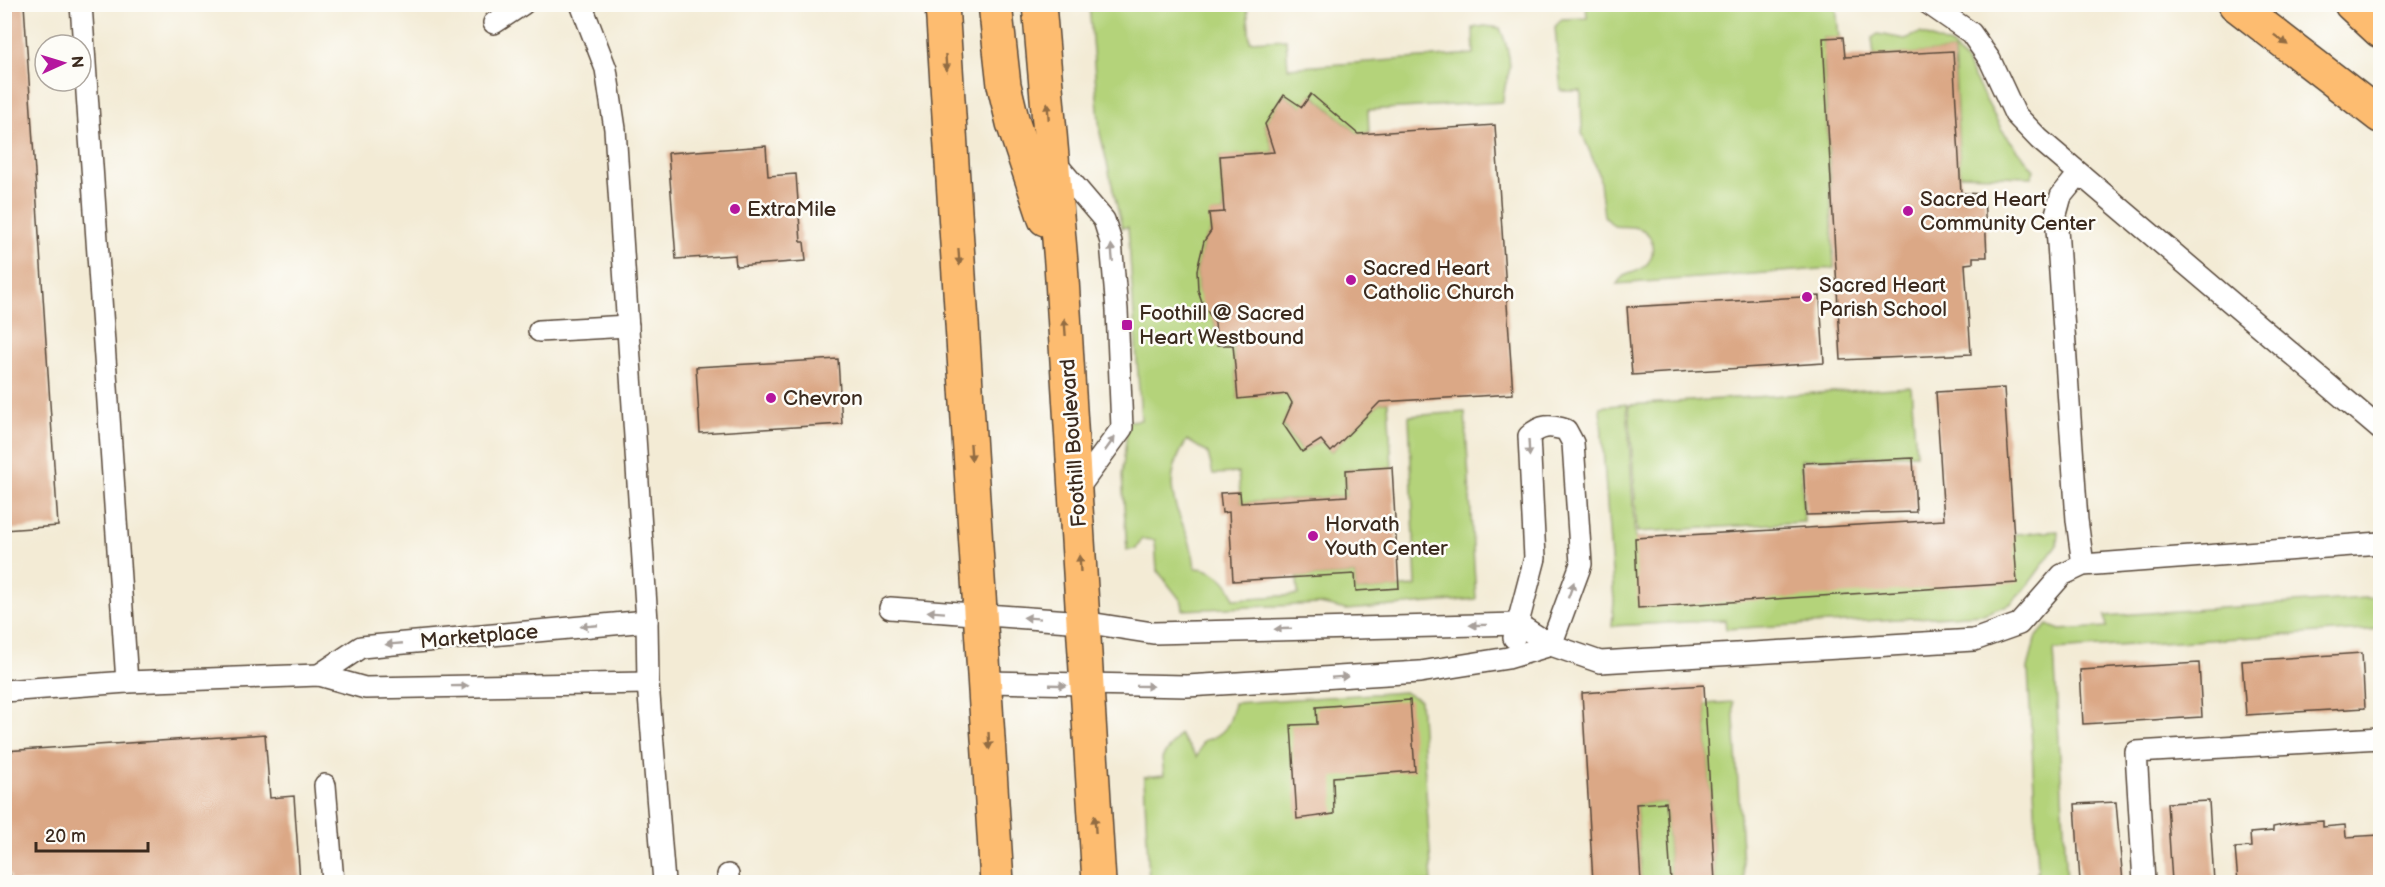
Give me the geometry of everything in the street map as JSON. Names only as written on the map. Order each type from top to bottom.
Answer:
[{"type":"main road","points":[[942,4],[987,682],[997,882]]},
{"type":"main road","points":[[995,4],[1004,85],[1013,123],[1061,263]]},
{"type":"main road","name":"Foothill Boulevard","points":[[1039,4],[1061,263],[1099,882]]},
{"type":"main road","points":[[2235,4],[2380,116]]},
{"type":"main road","points":[[2351,4],[2380,31]]},
{"type":"lane","points":[[81,4],[127,682]]},
{"type":"lane","points":[[494,23],[523,4]]},
{"type":"lane","points":[[581,4],[606,69],[615,129],[647,621],[648,683],[664,882]]},
{"type":"lane","points":[[1929,4],[1971,33],[1990,60],[2015,114],[2039,139],[2380,429]]},
{"type":"lane","points":[[1052,159],[1104,220],[1111,242],[1117,310],[1122,428],[1076,491]]},
{"type":"lane","points":[[2079,174],[2061,196],[2056,214],[2077,520],[2083,565]]},
{"type":"lane","points":[[539,331],[628,326]]},
{"type":"lane","points":[[1508,658],[1535,558],[1529,436],[1536,429],[1550,426],[1566,430],[1573,442],[1581,564],[1551,645]]},
{"type":"lane","points":[[891,608],[1083,622],[1153,633],[1518,624],[1551,645],[1600,662],[1974,640],[2019,624],[2062,575],[2083,565],[2380,543]]},
{"type":"lane","name":"Marketplace","points":[[319,675],[361,647],[647,621]]},
{"type":"lane","points":[[987,682],[1087,686],[1186,686],[1408,672],[1508,658],[1551,645]]},
{"type":"lane","points":[[4,691],[127,682],[319,675],[365,687],[648,683]]},
{"type":"lane","points":[[2144,882],[2136,752],[2380,738]]},
{"type":"lane","points":[[325,785],[333,882]]},
{"type":"green space","points":[[1089,5],[1247,5],[1250,41],[1286,39],[1288,68],[1474,54],[1473,28],[1485,26],[1500,28],[1510,61],[1503,102],[1368,110],[1369,133],[1358,134],[1312,94],[1302,107],[1284,95],[1265,124],[1274,152],[1220,157],[1224,212],[1210,214],[1211,231],[1204,241],[1197,270],[1198,290],[1215,323],[1217,345],[1233,345],[1238,398],[1287,394],[1292,403],[1283,425],[1302,452],[1321,440],[1331,452],[1380,402],[1388,402],[1392,467],[1346,470],[1347,496],[1241,503],[1238,473],[1213,474],[1208,453],[1187,440],[1172,477],[1176,507],[1192,551],[1195,568],[1208,570],[1220,577],[1229,587],[1234,599],[1298,595],[1297,577],[1355,574],[1356,591],[1416,586],[1409,416],[1465,412],[1476,599],[1346,610],[1320,604],[1183,610],[1182,602],[1157,570],[1155,540],[1142,539],[1136,549],[1127,550],[1122,476],[1128,421],[1141,420],[1128,227],[1122,228],[1100,133]]},
{"type":"green space","points":[[1586,5],[1836,5],[1839,38],[1823,38],[1834,268],[1617,284],[1626,275],[1644,267],[1651,257],[1652,245],[1644,231],[1635,227],[1614,226],[1604,216],[1599,174],[1582,133],[1581,91],[1561,91],[1555,27],[1561,19],[1587,18]]},
{"type":"green space","points":[[1920,33],[1952,46],[1965,61],[2002,130],[2034,170],[2031,177],[1960,175],[1954,51],[1874,56],[1872,38],[1878,34],[1905,39]]},
{"type":"green space","points":[[1911,387],[1916,454],[1801,460],[1804,522],[1637,532],[1629,405]]},
{"type":"green space","points":[[1627,404],[1635,538],[2014,534],[2058,531],[2057,545],[2025,589],[2010,604],[1983,614],[1726,629],[1725,620],[1612,626],[1614,601],[1600,407]]},
{"type":"green space","points":[[2380,597],[2380,629],[2054,650],[2067,882],[2034,882],[2038,868],[2028,669],[2035,639],[2047,625],[2060,630],[2107,627],[2105,616]]},
{"type":"green space","points":[[1404,692],[1420,700],[1432,882],[1149,882],[1144,777],[1164,775],[1162,758],[1179,734],[1197,757],[1203,741],[1216,736],[1225,728],[1231,718],[1234,703]]},
{"type":"green space","points":[[1733,702],[1744,882],[1715,882],[1705,704]]},
{"type":"green space","points":[[1666,802],[1671,882],[1641,882],[1636,804]]},
{"type":"building","points":[[4,4],[24,4],[58,526],[4,530]]},
{"type":"building","name":"Sacred Heart Community Center","points":[[1843,37],[1845,57],[1953,51],[1961,193],[1984,194],[1987,257],[1973,257],[1973,263],[1965,264],[1971,354],[1841,360],[1823,38]]},
{"type":"building","name":"Sacred Heart Catholic Church","points":[[1311,94],[1358,134],[1495,125],[1513,394],[1380,402],[1331,452],[1321,440],[1302,452],[1283,424],[1292,403],[1287,394],[1238,399],[1233,345],[1217,345],[1215,323],[1203,305],[1198,290],[1197,270],[1204,241],[1211,231],[1209,213],[1224,212],[1220,156],[1274,152],[1265,124],[1284,95],[1302,107]]},
{"type":"building","name":"ExtraMile","points":[[766,146],[768,176],[796,174],[801,242],[804,242],[806,261],[736,266],[735,255],[676,259],[668,153]]},
{"type":"building","points":[[1820,296],[1824,363],[1632,375],[1627,307]]},
{"type":"building","points":[[838,359],[842,424],[700,433],[696,367]]},
{"type":"building","points":[[2004,388],[2017,583],[1638,608],[1635,538],[1944,520],[1936,392]]},
{"type":"building","points":[[1913,458],[1916,512],[1806,515],[1803,463]]},
{"type":"building","name":"Horvath Youth Center","points":[[1392,467],[1399,588],[1356,591],[1355,574],[1233,581],[1229,512],[1222,513],[1220,493],[1240,492],[1241,503],[1347,496],[1346,470]]},
{"type":"building","points":[[2362,653],[2365,708],[2246,715],[2242,661]]},
{"type":"building","points":[[2199,663],[2202,717],[2083,724],[2080,670]]},
{"type":"building","points":[[1704,685],[1715,882],[1671,882],[1666,802],[1636,804],[1641,882],[1593,882],[1582,693]]},
{"type":"building","points":[[1410,700],[1415,771],[1333,777],[1334,814],[1297,819],[1291,725],[1317,724],[1316,707]]},
{"type":"building","points":[[265,734],[270,798],[294,796],[300,882],[11,882],[10,874],[4,874],[4,751]]},
{"type":"building","points":[[2209,801],[2214,882],[2172,882],[2167,803]]},
{"type":"building","points":[[2116,802],[2123,882],[2080,882],[2075,804]]},
{"type":"building","points":[[2323,821],[2323,827],[2345,825],[2346,837],[2380,835],[2380,882],[2238,882],[2235,848],[2251,847],[2250,833],[2273,831],[2273,827],[2292,823]]},
{"type":"place","name":"ExtraMile","points":[[735,209]]},
{"type":"place","name":"Sacred Heart Community Center","points":[[1908,211]]},
{"type":"place","name":"Sacred Heart Catholic Church","points":[[1351,280]]},
{"type":"place","name":"Sacred Heart Parish School","points":[[1807,297]]},
{"type":"place","name":"Foothill @ Sacred Heart Westbound","points":[[1127,325]]},
{"type":"place","name":"Chevron","points":[[771,398]]},
{"type":"place","name":"Horvath Youth Center","points":[[1313,536]]}]
